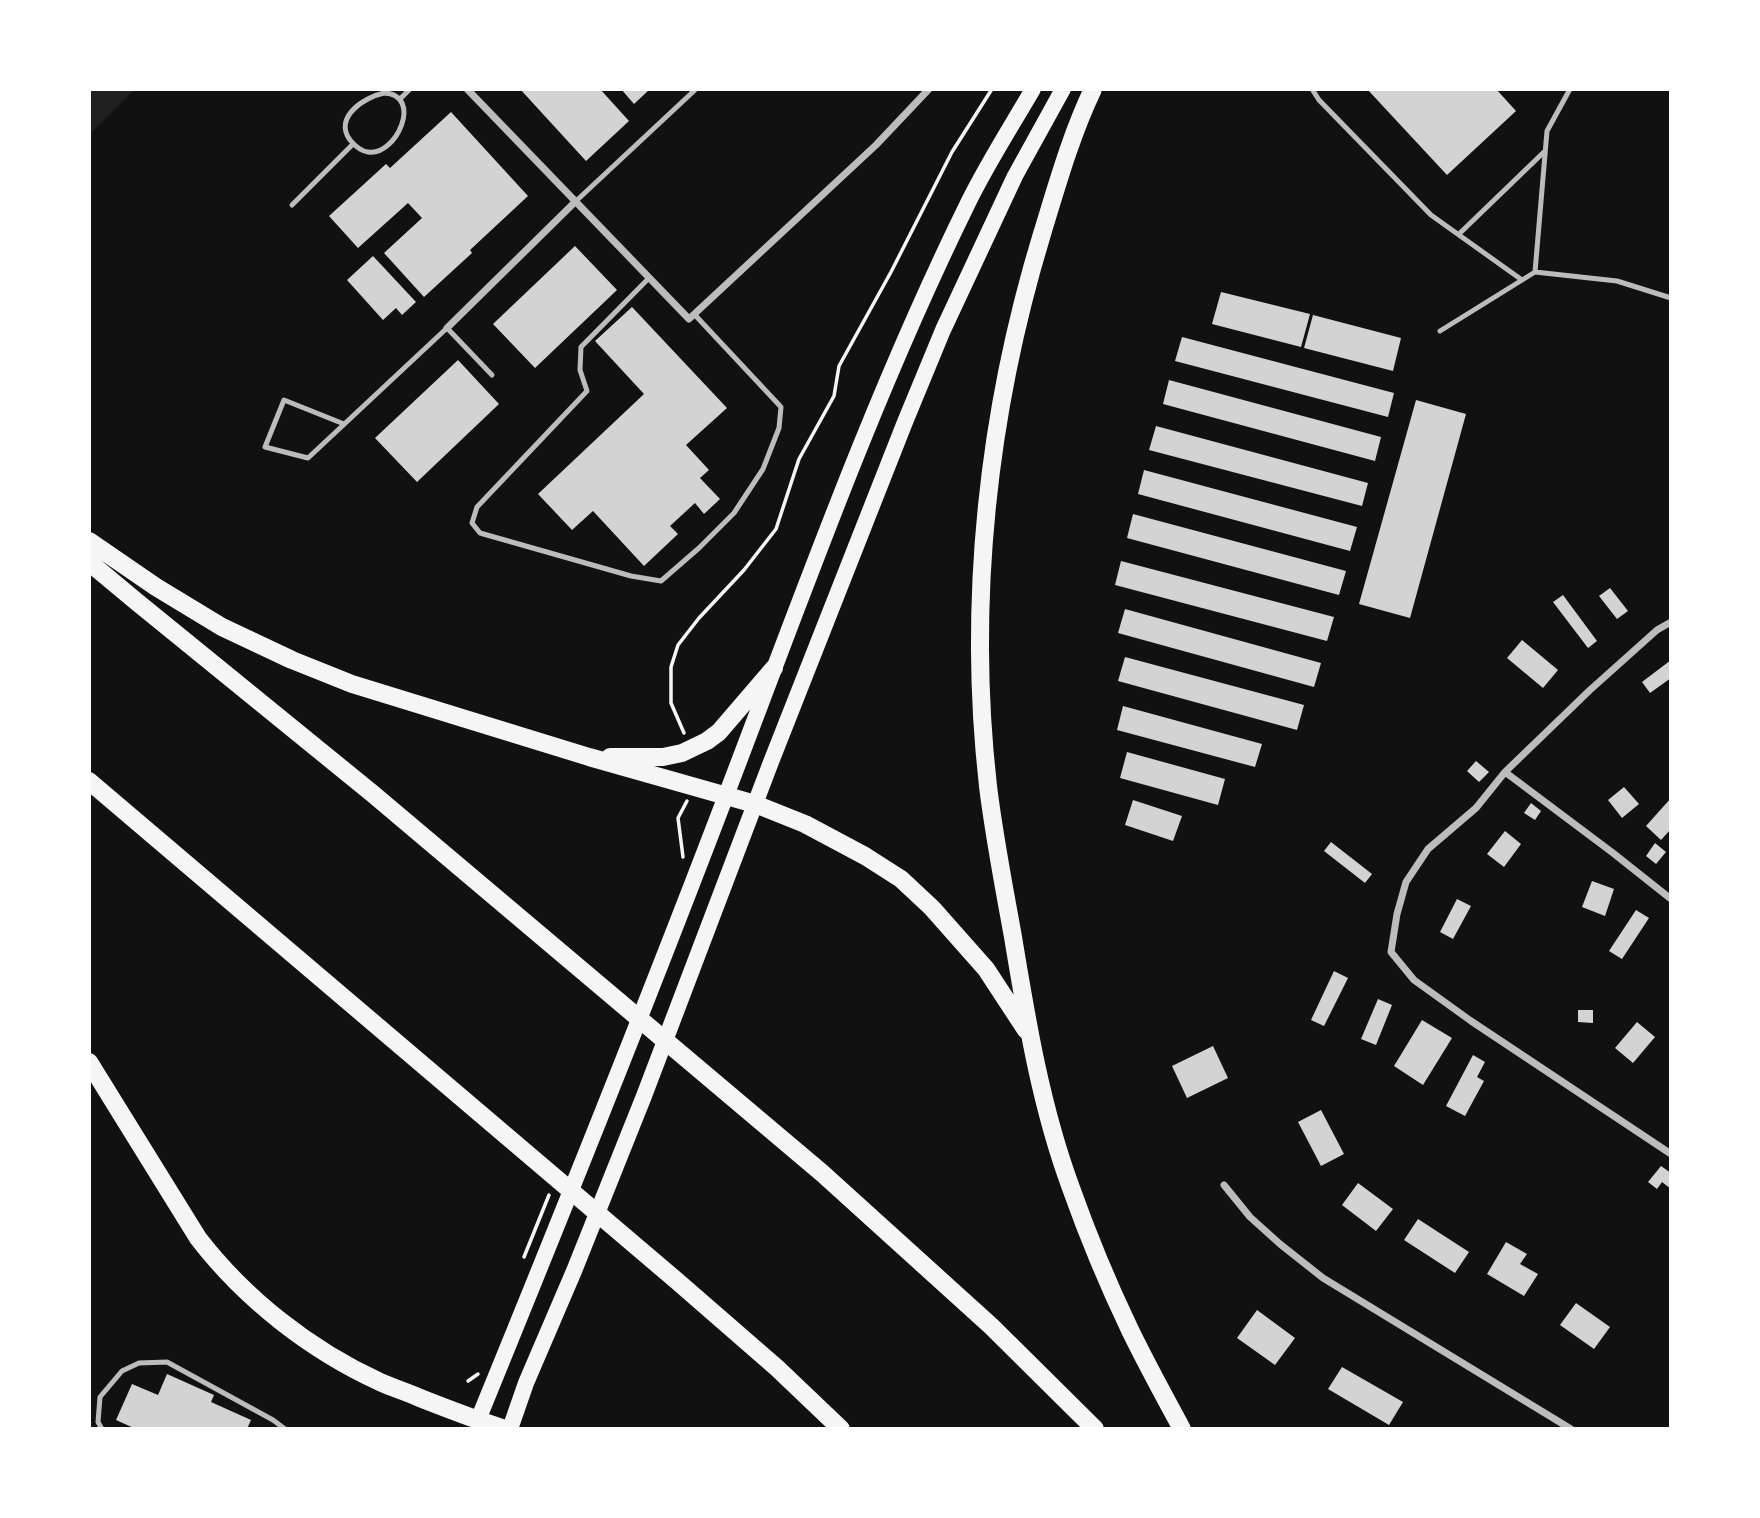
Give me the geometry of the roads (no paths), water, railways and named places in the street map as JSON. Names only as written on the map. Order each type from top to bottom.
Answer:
[{"type":"highway","points":[[478,1420],[664,957],[854,457],[914,317],[970,199],[1032,89]]},
{"type":"highway","points":[[89,1062],[198,1238],[246,1292],[326,1353],[380,1382],[508,1429],[644,1096],[755,804],[943,330],[1015,176],[1063,89]]},
{"type":"highway","points":[[1093,89],[1062,169],[1021,309],[998,422],[984,537],[980,647],[988,784],[1030,1036],[1045,1108],[1070,1187],[1102,1268],[1130,1331],[1182,1429]]},
{"type":"highway","points":[[89,541],[156,587],[222,627],[292,660],[352,684],[589,757],[755,804],[805,824],[901,879],[932,908],[986,969],[1030,1036]]},
{"type":"highway","points":[[89,562],[136,603],[384,802],[822,1173],[990,1326],[1095,1429]]},
{"type":"highway","points":[[589,757],[663,757],[682,753],[707,741],[719,732],[774,668]]},
{"type":"highway","points":[[89,781],[687,1290],[777,1368],[841,1429]]},
{"type":"street","points":[[467,89],[689,319],[876,145],[929,89]]},
{"type":"street","points":[[447,328],[575,202]]},
{"type":"street","points":[[1671,622],[1657,630],[1590,690],[1505,772],[1476,808],[1428,849],[1406,882],[1391,952],[1414,980],[1671,1154]]},
{"type":"street","points":[[1505,772],[1671,899]]},
{"type":"street","points":[[1224,1185],[1250,1217],[1324,1278],[1571,1429]]},
{"type":"lane","points":[[400,99],[410,89]]},
{"type":"lane","points":[[575,202],[696,89]]},
{"type":"lane","points":[[1312,89],[1319,100],[1432,215],[1522,280]]},
{"type":"lane","points":[[1535,272],[1547,131],[1570,89]]},
{"type":"lane","points":[[384,93],[393,93],[400,99],[405,112],[402,126],[394,138],[382,150],[369,153],[356,148],[345,127],[353,110],[372,96],[384,93]]},
{"type":"lane","points":[[292,205],[353,144]]},
{"type":"lane","points":[[1458,234],[1545,151]]},
{"type":"lane","points":[[1440,331],[1535,272],[1617,281],[1671,298]]},
{"type":"lane","points":[[649,278],[581,347],[580,370],[587,391],[477,507],[472,523],[480,533],[631,576],[661,581],[734,513],[763,469],[779,428],[781,407],[694,314]]},
{"type":"lane","points":[[344,424],[284,400],[265,447],[308,458],[447,328],[492,375]]},
{"type":"lane","points":[[102,1429],[98,1422],[100,1397],[122,1371],[139,1363],[167,1362],[285,1429]]}]
